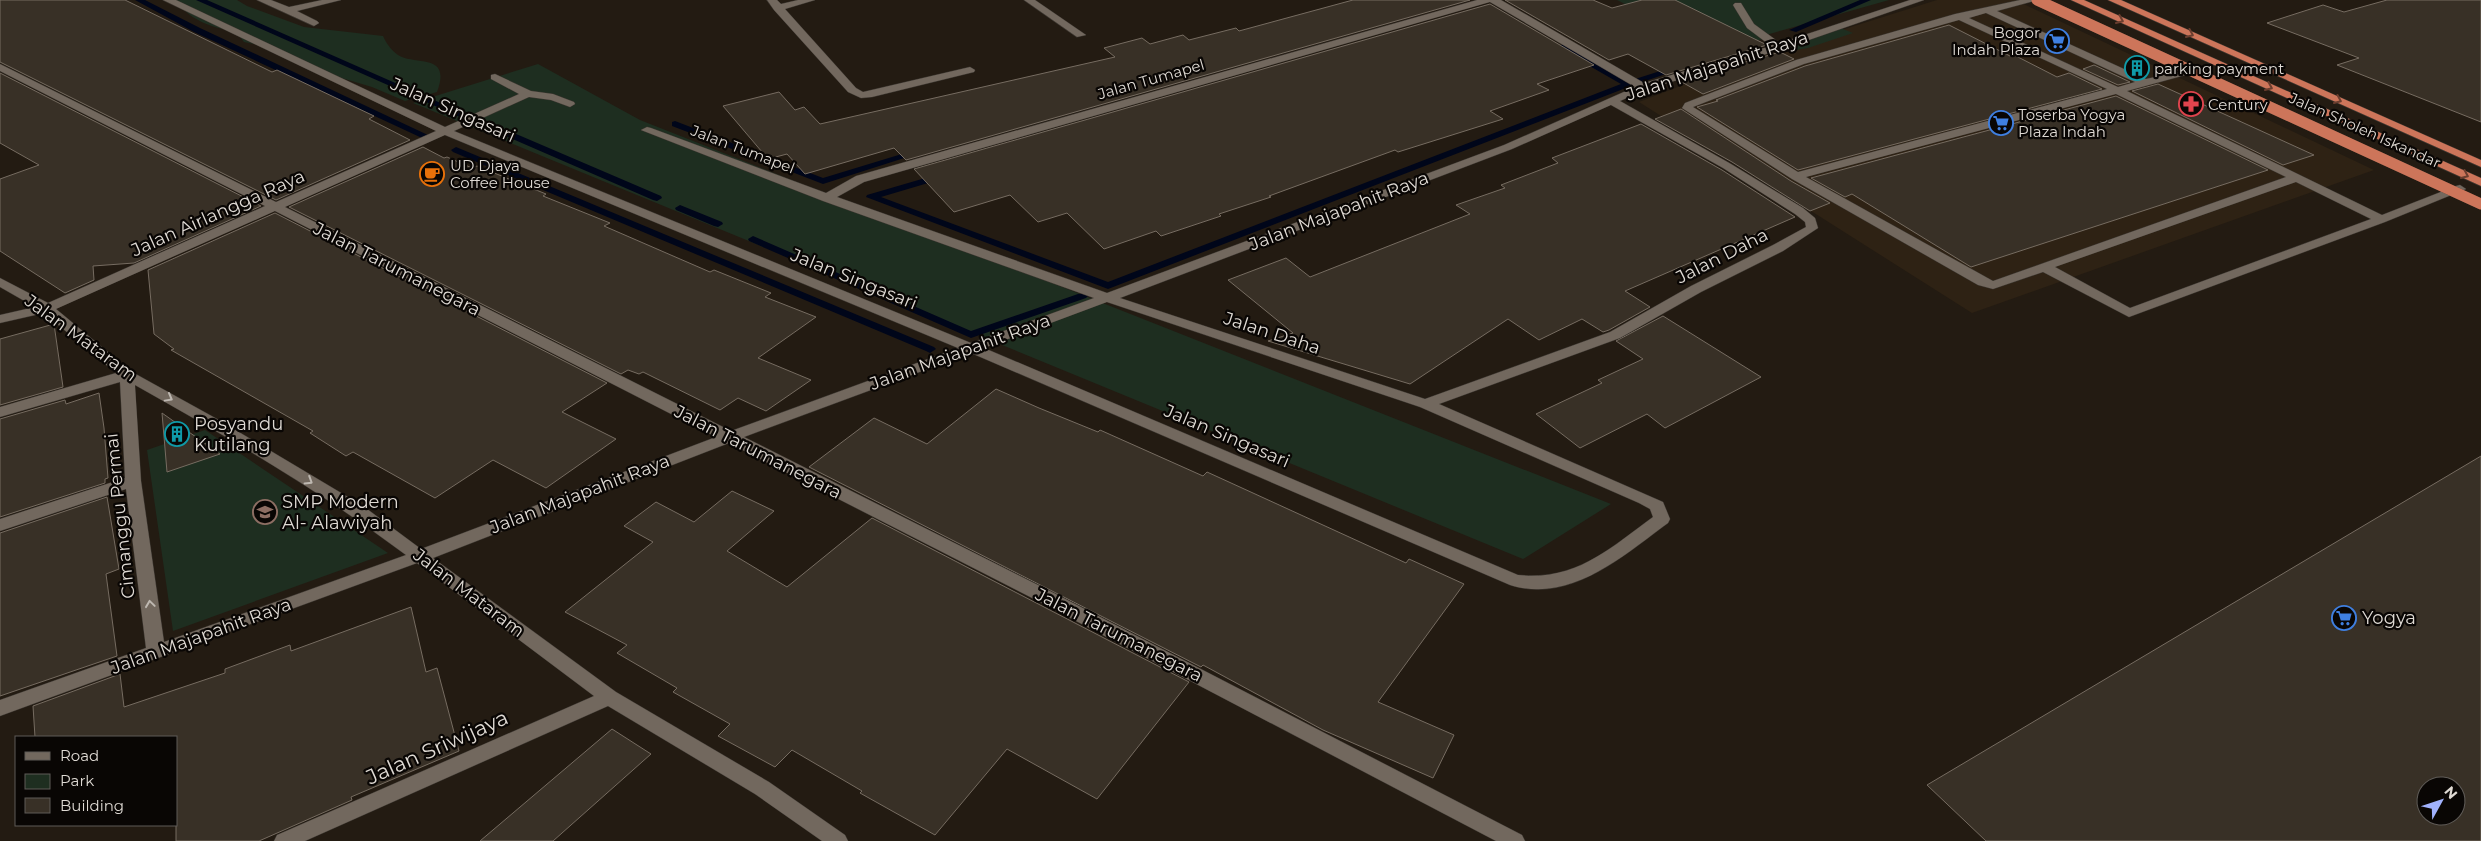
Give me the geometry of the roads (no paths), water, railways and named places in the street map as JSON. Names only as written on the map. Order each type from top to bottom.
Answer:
[{"type":"highway","points":[[2037,0],[2481,204]]},
{"type":"highway","name":"Jalan Sholeh Iskandar","points":[[2046,0],[2481,199]]},
{"type":"highway","points":[[2076,0],[2481,182]]},
{"type":"highway","name":"Jalan Sholeh Iskandar","points":[[2113,0],[2481,164]]},
{"type":"street","name":"Jalan Singasari","points":[[168,0],[447,132],[719,246],[971,348],[1498,575],[1528,584]]},
{"type":"street","points":[[262,0],[314,23]]},
{"type":"street","points":[[288,10],[336,0]]},
{"type":"street","points":[[774,4],[810,0]]},
{"type":"street","points":[[1029,0],[1081,35]]},
{"type":"street","points":[[1494,0],[1634,83]]},
{"type":"street","name":"Jalan Majapahit Raya","points":[[0,708],[420,556],[730,437],[1508,147],[1612,100],[1634,83],[1779,47],[1920,0]]},
{"type":"street","points":[[2033,0],[1958,16],[1800,62],[1689,105],[1688,110],[1796,176],[1993,285],[2046,268],[2295,178]]},
{"type":"street","name":"Jalan Tumapel","points":[[827,198],[860,179],[1485,1]]},
{"type":"street","points":[[774,4],[852,90],[861,95],[880,93],[970,70]]},
{"type":"street","points":[[1738,5],[1745,20],[1756,32],[1779,47]]},
{"type":"street","points":[[1987,10],[2145,83]]},
{"type":"street","points":[[1958,16],[2117,90],[2381,219]]},
{"type":"street","name":"Jalan Tarumanegara","points":[[0,66],[1077,613],[1515,841]]},
{"type":"street","points":[[1796,176],[2196,69]]},
{"type":"street","points":[[495,77],[528,94],[553,97],[570,104]]},
{"type":"street","name":"Jalan Airlangga Raya","points":[[0,319],[47,308],[447,132],[528,94]]},
{"type":"street","name":"Jalan Daha","points":[[1425,404],[1616,335],[1696,289],[1778,248],[1812,228],[1811,221],[1799,211],[1727,166],[1612,100]]},
{"type":"street","name":"Jalan Tumapel","points":[[646,130],[827,198],[1107,298]]},
{"type":"street","points":[[2046,268],[2129,313],[2460,189]]},
{"type":"street","name":"Jalan Mataram","points":[[0,282],[47,308],[127,375],[212,422],[356,510],[609,697],[762,788],[838,841]]},
{"type":"street","name":"Jalan Daha","points":[[1107,298],[1425,404],[1653,503],[1661,512],[1662,519],[1578,576],[1554,583],[1528,584]]},
{"type":"street","points":[[0,412],[127,375]]},
{"type":"street","name":"Cimanggu Permai","points":[[127,375],[133,482],[156,652]]},
{"type":"street","points":[[0,525],[133,482]]},
{"type":"street","name":"Jalan Sriwijaya","points":[[284,841],[609,697]]},
{"type":"waterway","points":[[139,0],[197,30],[425,136]]},
{"type":"waterway","points":[[200,0],[472,119]]},
{"type":"waterway","points":[[1793,30],[1867,0]]},
{"type":"waterway","points":[[1563,47],[1628,84]]},
{"type":"waterway","points":[[1628,84],[1679,68]]},
{"type":"waterway","points":[[942,176],[871,197],[1108,286],[1628,84]]},
{"type":"waterway","points":[[675,124],[823,181],[918,152]]},
{"type":"waterway","points":[[495,128],[657,198]]},
{"type":"waterway","points":[[456,150],[930,349]]},
{"type":"waterway","points":[[680,208],[718,224]]},
{"type":"waterway","points":[[753,239],[971,335],[1082,296]]},
{"type":"place","name":"Bogor Indah Plaza","points":[[2057,41]]},
{"type":"place","name":"parking payment","points":[[2137,68]]},
{"type":"place","name":"Century","points":[[2191,104]]},
{"type":"place","name":"Toserba Yogya Plaza Indah","points":[[2001,123]]},
{"type":"place","name":"UD Djaya Coffee House","points":[[432,174]]},
{"type":"place","name":"Posyandu Kutilang","points":[[177,434]]},
{"type":"place","name":"SMP Modern Al- Alawiyah","points":[[265,512]]},
{"type":"place","name":"Yogya","points":[[2344,618]]}]
